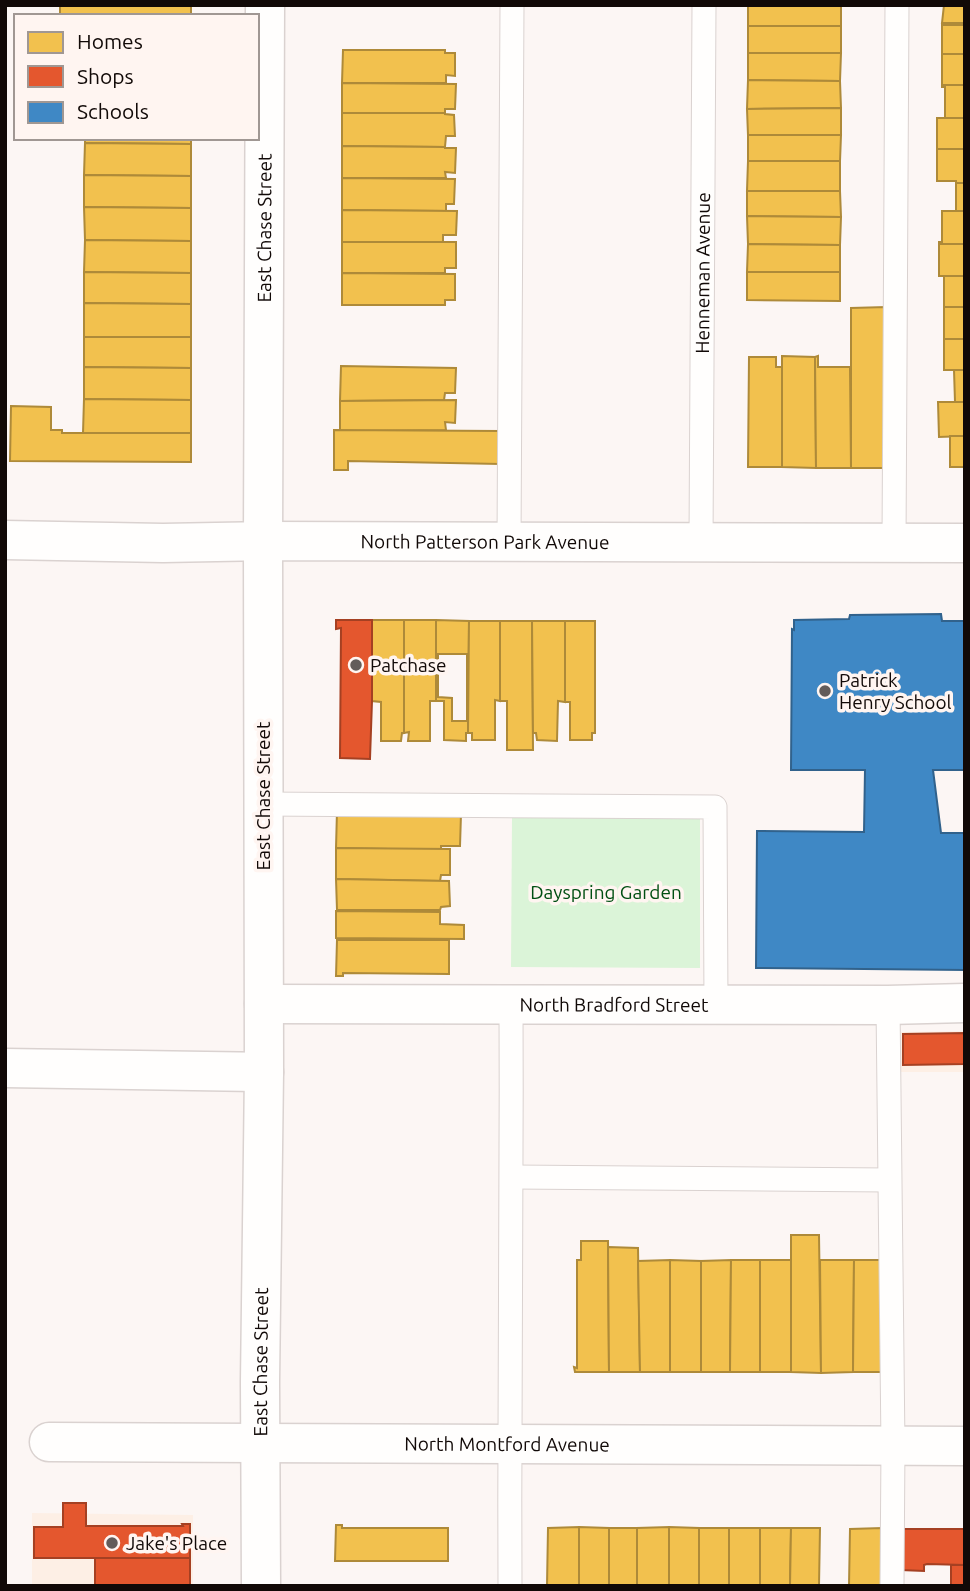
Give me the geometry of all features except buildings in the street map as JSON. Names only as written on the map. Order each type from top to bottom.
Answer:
[{"type":"street","name":"East Chase Street","points":[[261,1586],[265,5]]},
{"type":"street","name":"North Patterson Park Avenue","points":[[5,540],[163,543],[965,543]]},
{"type":"street","name":"North Bradford Street","points":[[264,1004],[965,1003]]},
{"type":"street","points":[[5,1068],[264,1072]]},
{"type":"street","name":"North Montford Avenue","points":[[49,1442],[965,1446]]},
{"type":"lane","points":[[509,542],[512,5]]},
{"type":"lane","name":"Henneman Avenue","points":[[701,543],[704,5]]},
{"type":"lane","points":[[894,543],[897,5]]},
{"type":"lane","points":[[263,804],[715,807],[716,1005]]},
{"type":"lane","points":[[510,1586],[512,1004]]},
{"type":"lane","points":[[888,1005],[892,1586]]},
{"type":"lane","points":[[512,1177],[889,1180]]},
{"type":"shaded area","points":[[965,1031],[965,1072],[901,1072],[901,1032]]},
{"type":"shaded area","points":[[32,1513],[193,1515],[193,1586],[32,1586]]},
{"type":"green space","name":"Dayspring Garden","points":[[512,817],[700,818],[700,968],[511,967]]},
{"type":"place","name":"Patchase","points":[[356,665]]},
{"type":"place","name":"Patrick Henry School","points":[[825,691]]},
{"type":"place","name":"Jake's Place","points":[[112,1543]]}]
